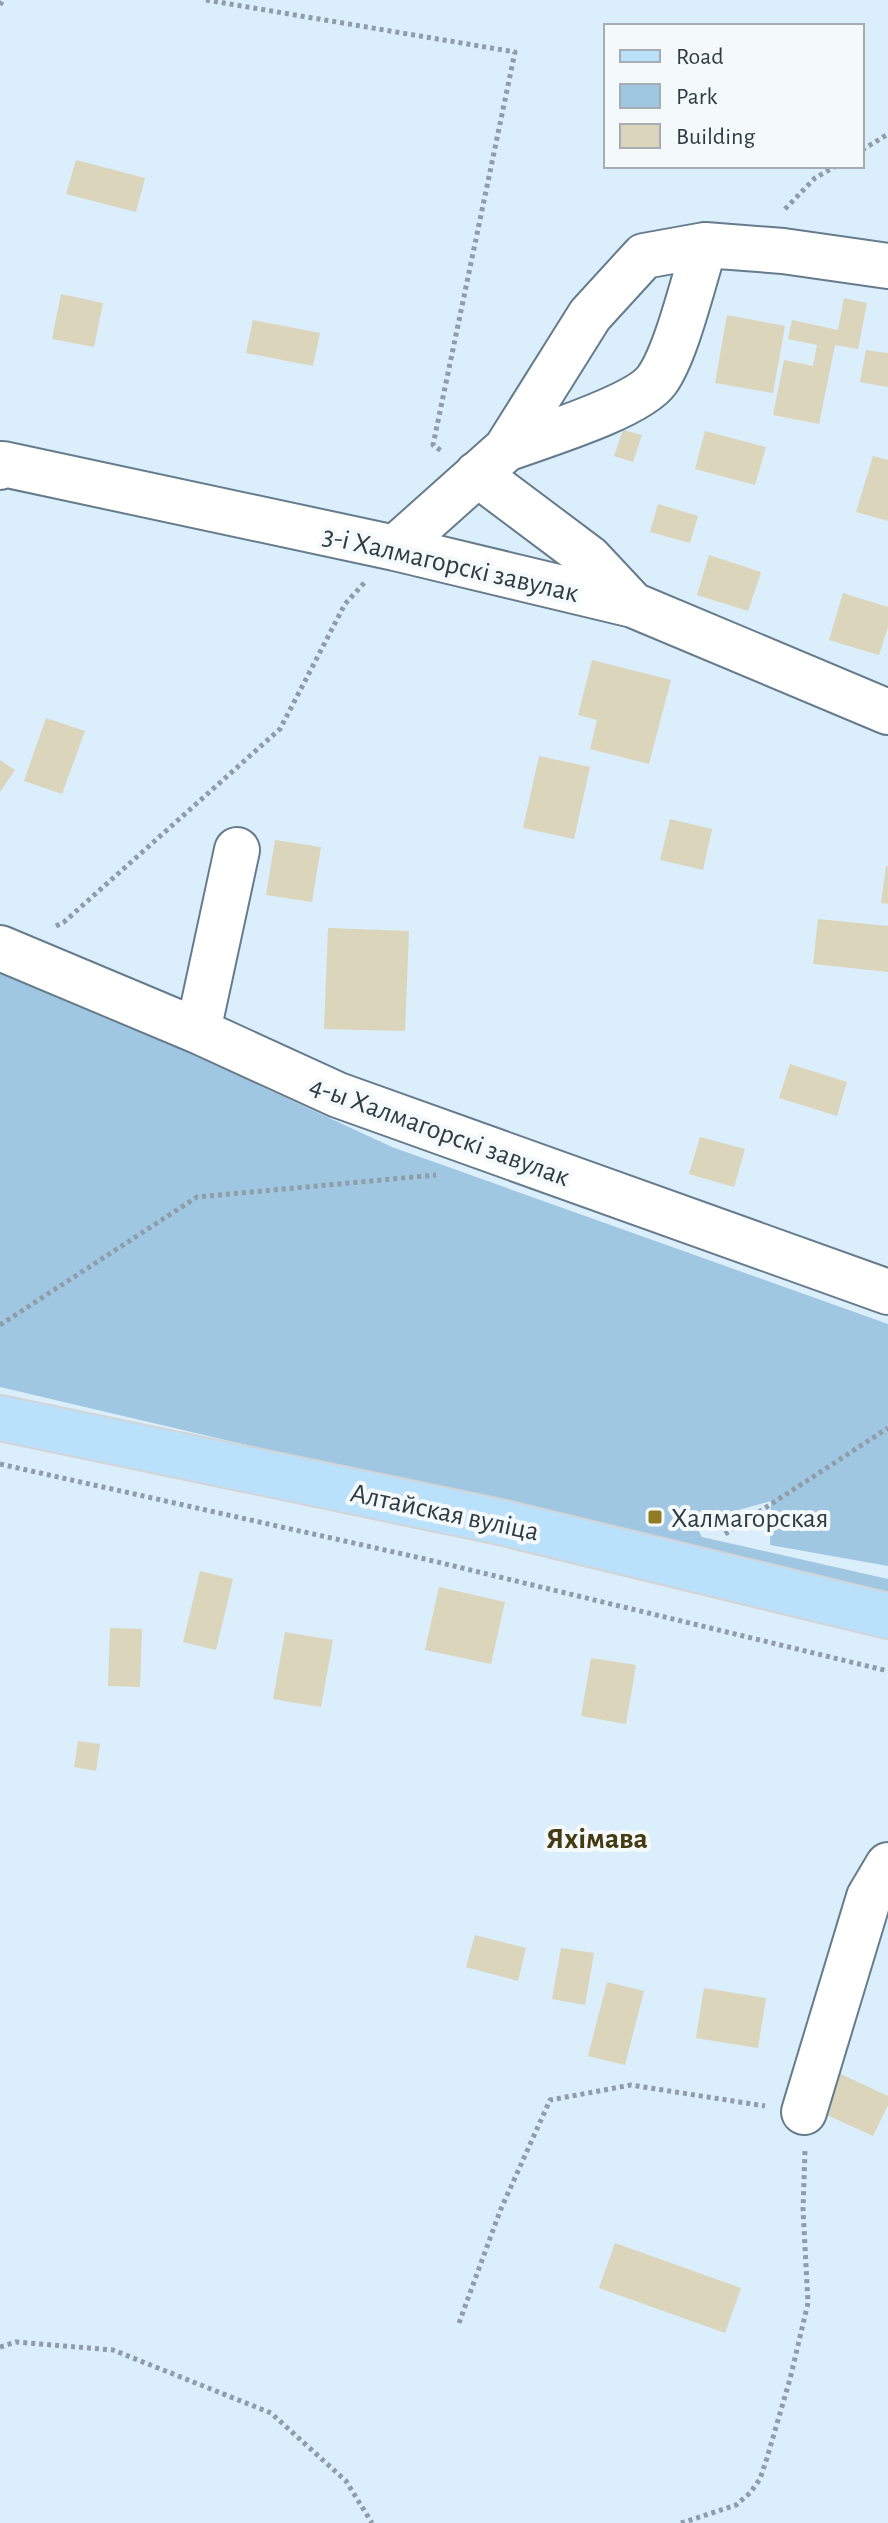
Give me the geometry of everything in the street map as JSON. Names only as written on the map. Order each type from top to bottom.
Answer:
[{"type":"main road","name":"Алтайская вуліца","points":[[0,1418],[500,1522],[888,1616]]},
{"type":"street","points":[[492,462],[632,401],[656,382],[725,247]]},
{"type":"street","points":[[395,548],[492,462],[590,315],[644,256],[725,247],[783,251],[888,266]]},
{"type":"street","points":[[492,462],[633,605]]},
{"type":"street","name":"3-і Халмагорскі завулак","points":[[0,467],[3,464],[395,548],[633,605],[888,712]]},
{"type":"street","points":[[198,1031],[237,850]]},
{"type":"street","name":"4-ы Халмагорскі завулак","points":[[3,949],[198,1031],[338,1095],[888,1292]]},
{"type":"street","points":[[804,2112],[869,1897],[888,1865]]},
{"type":"path","points":[[206,0],[515,52],[433,445],[492,462]]},
{"type":"path","points":[[864,149],[888,134]]},
{"type":"path","points":[[725,247],[832,168]]},
{"type":"path","points":[[3,949],[64,922],[280,729],[345,604],[395,548]]},
{"type":"path","points":[[0,1325],[197,1197],[444,1175]]},
{"type":"path","points":[[725,1534],[888,1428]]},
{"type":"path","points":[[0,1464],[425,1559],[888,1671]]},
{"type":"path","points":[[459,2323],[500,2211],[550,2100],[631,2085],[804,2112],[803,2209],[808,2303],[779,2418],[760,2479],[750,2493],[736,2505],[681,2523]]},
{"type":"path","points":[[0,2347],[16,2342],[113,2350],[271,2413],[346,2481],[372,2523]]},
{"type":"green space","points":[[0,965],[392,1147],[888,1324],[888,1566],[770,1545],[771,1501],[694,1522],[702,1537],[888,1579],[888,1596],[0,1387]]},
{"type":"building","points":[[76,160],[145,178],[136,212],[66,194]]},
{"type":"building","points":[[61,294],[103,303],[94,347],[52,339]]},
{"type":"building","points":[[844,298],[867,303],[858,349],[835,345],[819,424],[773,415],[784,360],[813,366],[817,345],[788,339],[792,320],[838,330]]},
{"type":"building","points":[[727,315],[785,326],[773,393],[715,383]]},
{"type":"building","points":[[253,320],[320,333],[313,366],[246,353]]},
{"type":"building","points":[[866,350],[888,353],[888,387],[860,382]]},
{"type":"building","points":[[623,430],[642,435],[633,462],[614,456]]},
{"type":"building","points":[[705,431],[766,447],[755,485],[695,469]]},
{"type":"building","points":[[873,456],[888,460],[888,521],[856,512]]},
{"type":"building","points":[[658,504],[698,516],[690,543],[650,532]]},
{"type":"building","points":[[709,555],[761,572],[748,611],[697,595]]},
{"type":"building","points":[[843,593],[888,607],[888,627],[879,655],[829,640]]},
{"type":"building","points":[[592,660],[671,680],[649,764],[590,749],[597,720],[578,715]]},
{"type":"building","points":[[46,718],[85,731],[62,794],[24,781]]},
{"type":"building","points":[[539,756],[590,767],[574,839],[523,828]]},
{"type":"building","points":[[0,760],[15,770],[0,792]]},
{"type":"building","points":[[670,819],[712,829],[703,870],[660,860]]},
{"type":"building","points":[[275,840],[321,847],[312,902],[266,895]]},
{"type":"building","points":[[888,866],[888,904],[881,903]]},
{"type":"building","points":[[818,919],[888,926],[888,972],[813,964]]},
{"type":"building","points":[[328,928],[409,931],[405,1031],[324,1029]]},
{"type":"building","points":[[790,1064],[847,1082],[837,1116],[779,1098]]},
{"type":"building","points":[[700,1137],[745,1149],[734,1187],[689,1174]]},
{"type":"building","points":[[200,1571],[233,1579],[216,1650],[183,1642]]},
{"type":"building","points":[[439,1587],[505,1602],[491,1664],[425,1650]]},
{"type":"building","points":[[110,1628],[142,1629],[140,1687],[108,1686]]},
{"type":"building","points":[[285,1632],[333,1640],[321,1707],[273,1699]]},
{"type":"building","points":[[591,1658],[636,1665],[626,1724],[581,1716]]},
{"type":"building","points":[[78,1741],[100,1744],[96,1771],[74,1767]]},
{"type":"building","points":[[475,1935],[526,1948],[518,1981],[466,1967]]},
{"type":"building","points":[[561,1948],[594,1953],[585,2005],[552,1999]]},
{"type":"building","points":[[607,1982],[644,1991],[625,2065],[588,2056]]},
{"type":"building","points":[[704,1988],[766,1998],[758,2048],[696,2038]]},
{"type":"building","points":[[834,2071],[888,2096],[888,2105],[873,2136],[816,2110]]},
{"type":"building","points":[[615,2243],[741,2288],[725,2333],[599,2288]]},
{"type":"place","name":"Халмагорская","points":[[655,1517]]},
{"type":"district","name":"Яхімава","points":[[597,1838]]}]
